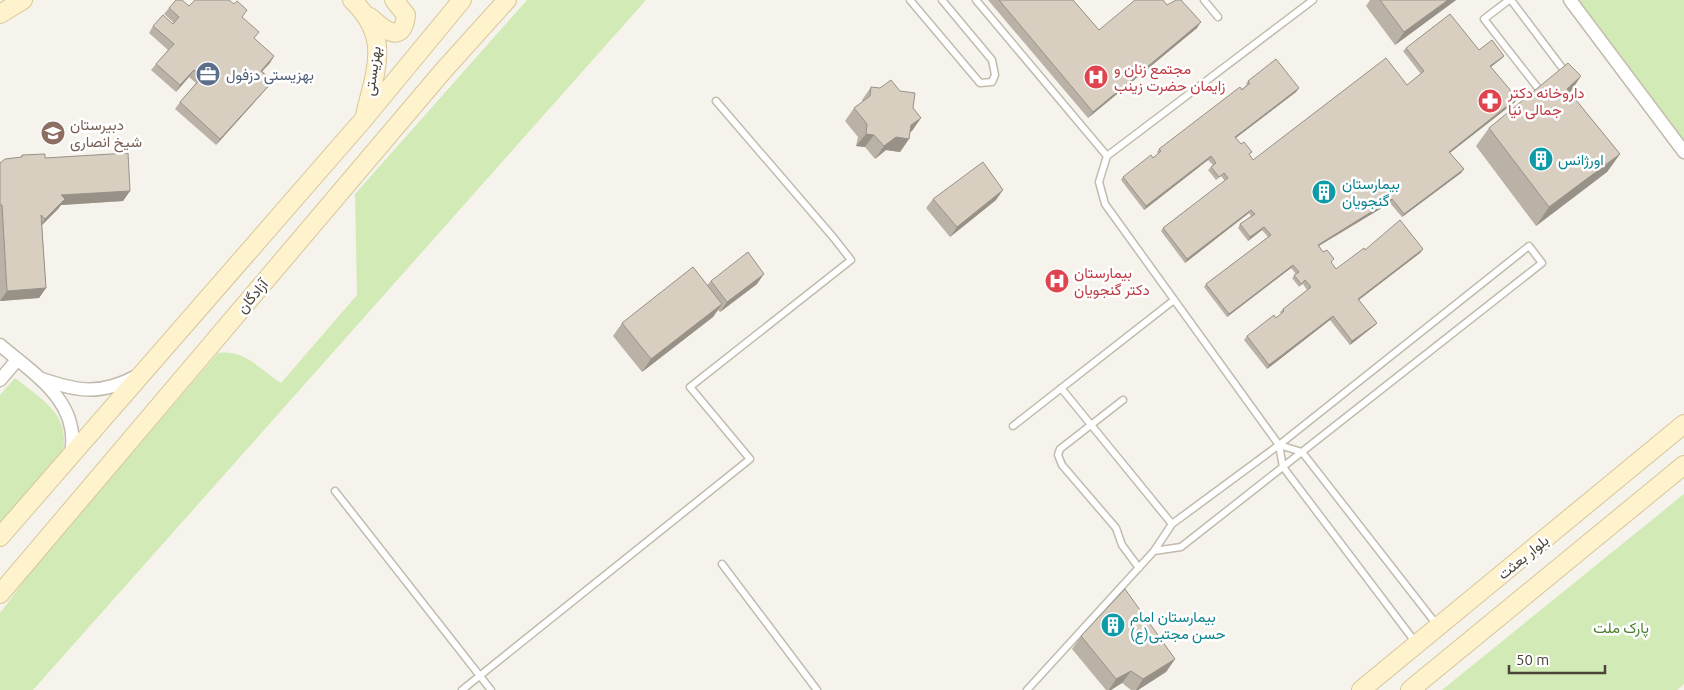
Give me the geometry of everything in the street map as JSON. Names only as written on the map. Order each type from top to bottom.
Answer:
[{"type":"main road","points":[[0,14],[23,0]]},
{"type":"main road","name":"بهزیستی","points":[[352,0],[366,13],[378,40],[377,61],[363,120]]},
{"type":"main road","points":[[366,13],[386,32],[395,33],[405,24],[406,15],[394,0]]},
{"type":"main road","points":[[0,537],[139,375],[363,120],[462,0]]},
{"type":"main road","name":"آزادگان","points":[[0,594],[443,71],[508,0]]},
{"type":"main road","name":"بلوار بعثت","points":[[1361,690],[1684,424]]},
{"type":"main road","name":"بلوار بعثت","points":[[1410,690],[1684,465]]},
{"type":"street","points":[[1570,0],[1684,152]]},
{"type":"street","points":[[0,345],[39,378],[60,400],[69,414],[74,438],[71,454]]},
{"type":"street","points":[[0,380],[18,360]]},
{"type":"street","points":[[39,378],[70,389],[89,391],[109,388],[139,375]]},
{"type":"lane","points":[[910,0],[980,83],[992,82],[995,75],[992,60],[942,0]]},
{"type":"lane","points":[[976,0],[1107,156]]},
{"type":"lane","points":[[1204,0],[1218,17]]},
{"type":"lane","points":[[1313,0],[1107,156],[1099,182],[1105,204],[1279,445],[1283,467],[1417,644]]},
{"type":"lane","points":[[1548,87],[1541,92],[1484,19],[1510,0],[1567,73],[1561,77]]},
{"type":"lane","points":[[462,690],[750,459],[690,387],[850,260],[833,237],[716,101]]},
{"type":"lane","points":[[1027,690],[1154,551],[1172,524],[1279,445],[1529,246],[1542,262],[1181,547],[1154,551]]},
{"type":"lane","points":[[1013,426],[1174,300]]},
{"type":"lane","points":[[1061,388],[1172,524]]},
{"type":"lane","points":[[1123,400],[1060,449],[1058,455],[1062,465],[1116,528],[1122,545],[1139,568]]},
{"type":"lane","points":[[1279,445],[1302,452],[1438,626]]},
{"type":"lane","points":[[335,491],[491,690]]},
{"type":"lane","points":[[722,564],[817,690]]},
{"type":"green space","points":[[527,0],[646,0],[33,690],[0,690],[0,613],[36,565],[218,353],[237,354],[245,357],[281,383],[357,295],[355,194]]},
{"type":"green space","points":[[1570,0],[1684,0],[1684,151]]},
{"type":"green space","points":[[15,378],[44,401],[58,417],[64,439],[63,452],[0,524],[0,395]]},
{"type":"green space","name":"پارک ملت","points":[[1684,494],[1684,684],[1677,690],[1442,690]]},
{"type":"building","name":"بهزیستی دزفول","points":[[176,0],[182,0],[189,6],[195,0],[229,0],[234,4],[237,1],[247,10],[242,17],[259,32],[254,38],[274,56],[261,71],[273,81],[220,139],[180,102],[202,77],[194,70],[180,85],[156,64],[174,44],[153,26],[163,15],[173,24],[179,17],[169,8]]},
{"type":"building","name":"مجتمع زنان و زایمان حضرت زینب","points":[[999,0],[1073,0],[1099,30],[1135,0],[1163,0],[1167,5],[1176,0],[1181,0],[1201,22],[1093,112]]},
{"type":"building","points":[[1380,0],[1448,0],[1404,32]]},
{"type":"building","name":"بیمارستان گنجویان","points":[[1450,14],[1479,50],[1492,40],[1504,56],[1490,66],[1517,98],[1449,152],[1464,169],[1404,214],[1392,199],[1318,245],[1323,252],[1327,250],[1334,259],[1331,262],[1336,269],[1364,248],[1365,250],[1400,220],[1423,249],[1358,299],[1377,323],[1352,341],[1333,316],[1269,365],[1247,336],[1274,315],[1276,318],[1284,311],[1283,309],[1311,287],[1305,280],[1301,284],[1294,275],[1299,272],[1293,265],[1229,314],[1206,284],[1271,235],[1264,227],[1250,237],[1240,224],[1255,214],[1251,210],[1187,259],[1163,228],[1228,178],[1224,173],[1219,177],[1211,167],[1216,163],[1211,156],[1146,206],[1123,177],[1151,155],[1153,158],[1161,151],[1159,149],[1240,87],[1242,90],[1250,83],[1248,81],[1276,59],[1299,88],[1235,137],[1241,144],[1244,142],[1252,152],[1249,154],[1253,160],[1386,58],[1407,85],[1424,71],[1406,48]]},
{"type":"building","name":"اورژانس","points":[[1568,63],[1581,76],[1567,89],[1620,154],[1549,207],[1489,128]]},
{"type":"building","points":[[891,80],[900,91],[915,93],[913,108],[921,118],[911,125],[909,139],[896,137],[884,146],[874,135],[866,134],[867,124],[854,108],[870,96],[871,87],[880,88]]},
{"type":"building","points":[[128,153],[130,191],[61,195],[65,199],[45,219],[41,215],[46,288],[7,291],[2,205],[0,205],[0,163],[5,159],[22,157],[22,155],[45,154],[45,158]]},
{"type":"building","points":[[983,162],[1003,190],[957,227],[933,199]]},
{"type":"building","points":[[748,252],[764,274],[727,302],[711,281]]},
{"type":"building","points":[[693,267],[722,304],[651,359],[622,323]]},
{"type":"building","name":"بیمارستان امام حسن مجتبی(ع)","points":[[1125,589],[1175,659],[1143,679],[1131,671],[1116,679],[1081,636]]},
{"type":"place","name":"بهزیستی دزفول","points":[[208,74]]},
{"type":"place","name":"مجتمع زنان و زایمان حضرت زینب","points":[[1096,77]]},
{"type":"place","name":"داروخانه دکتر جمالی نیا","points":[[1490,101]]},
{"type":"place","name":"دبیرستان شیخ انصاری","points":[[53,133]]},
{"type":"place","name":"اورژانس","points":[[1541,159]]},
{"type":"place","name":"بیمارستان گنجویان","points":[[1324,192]]},
{"type":"place","name":"بیمارستان دکتر گنجویان","points":[[1057,281]]},
{"type":"place","name":"بیمارستان امام حسن مجتبی(ع)","points":[[1113,625]]}]
